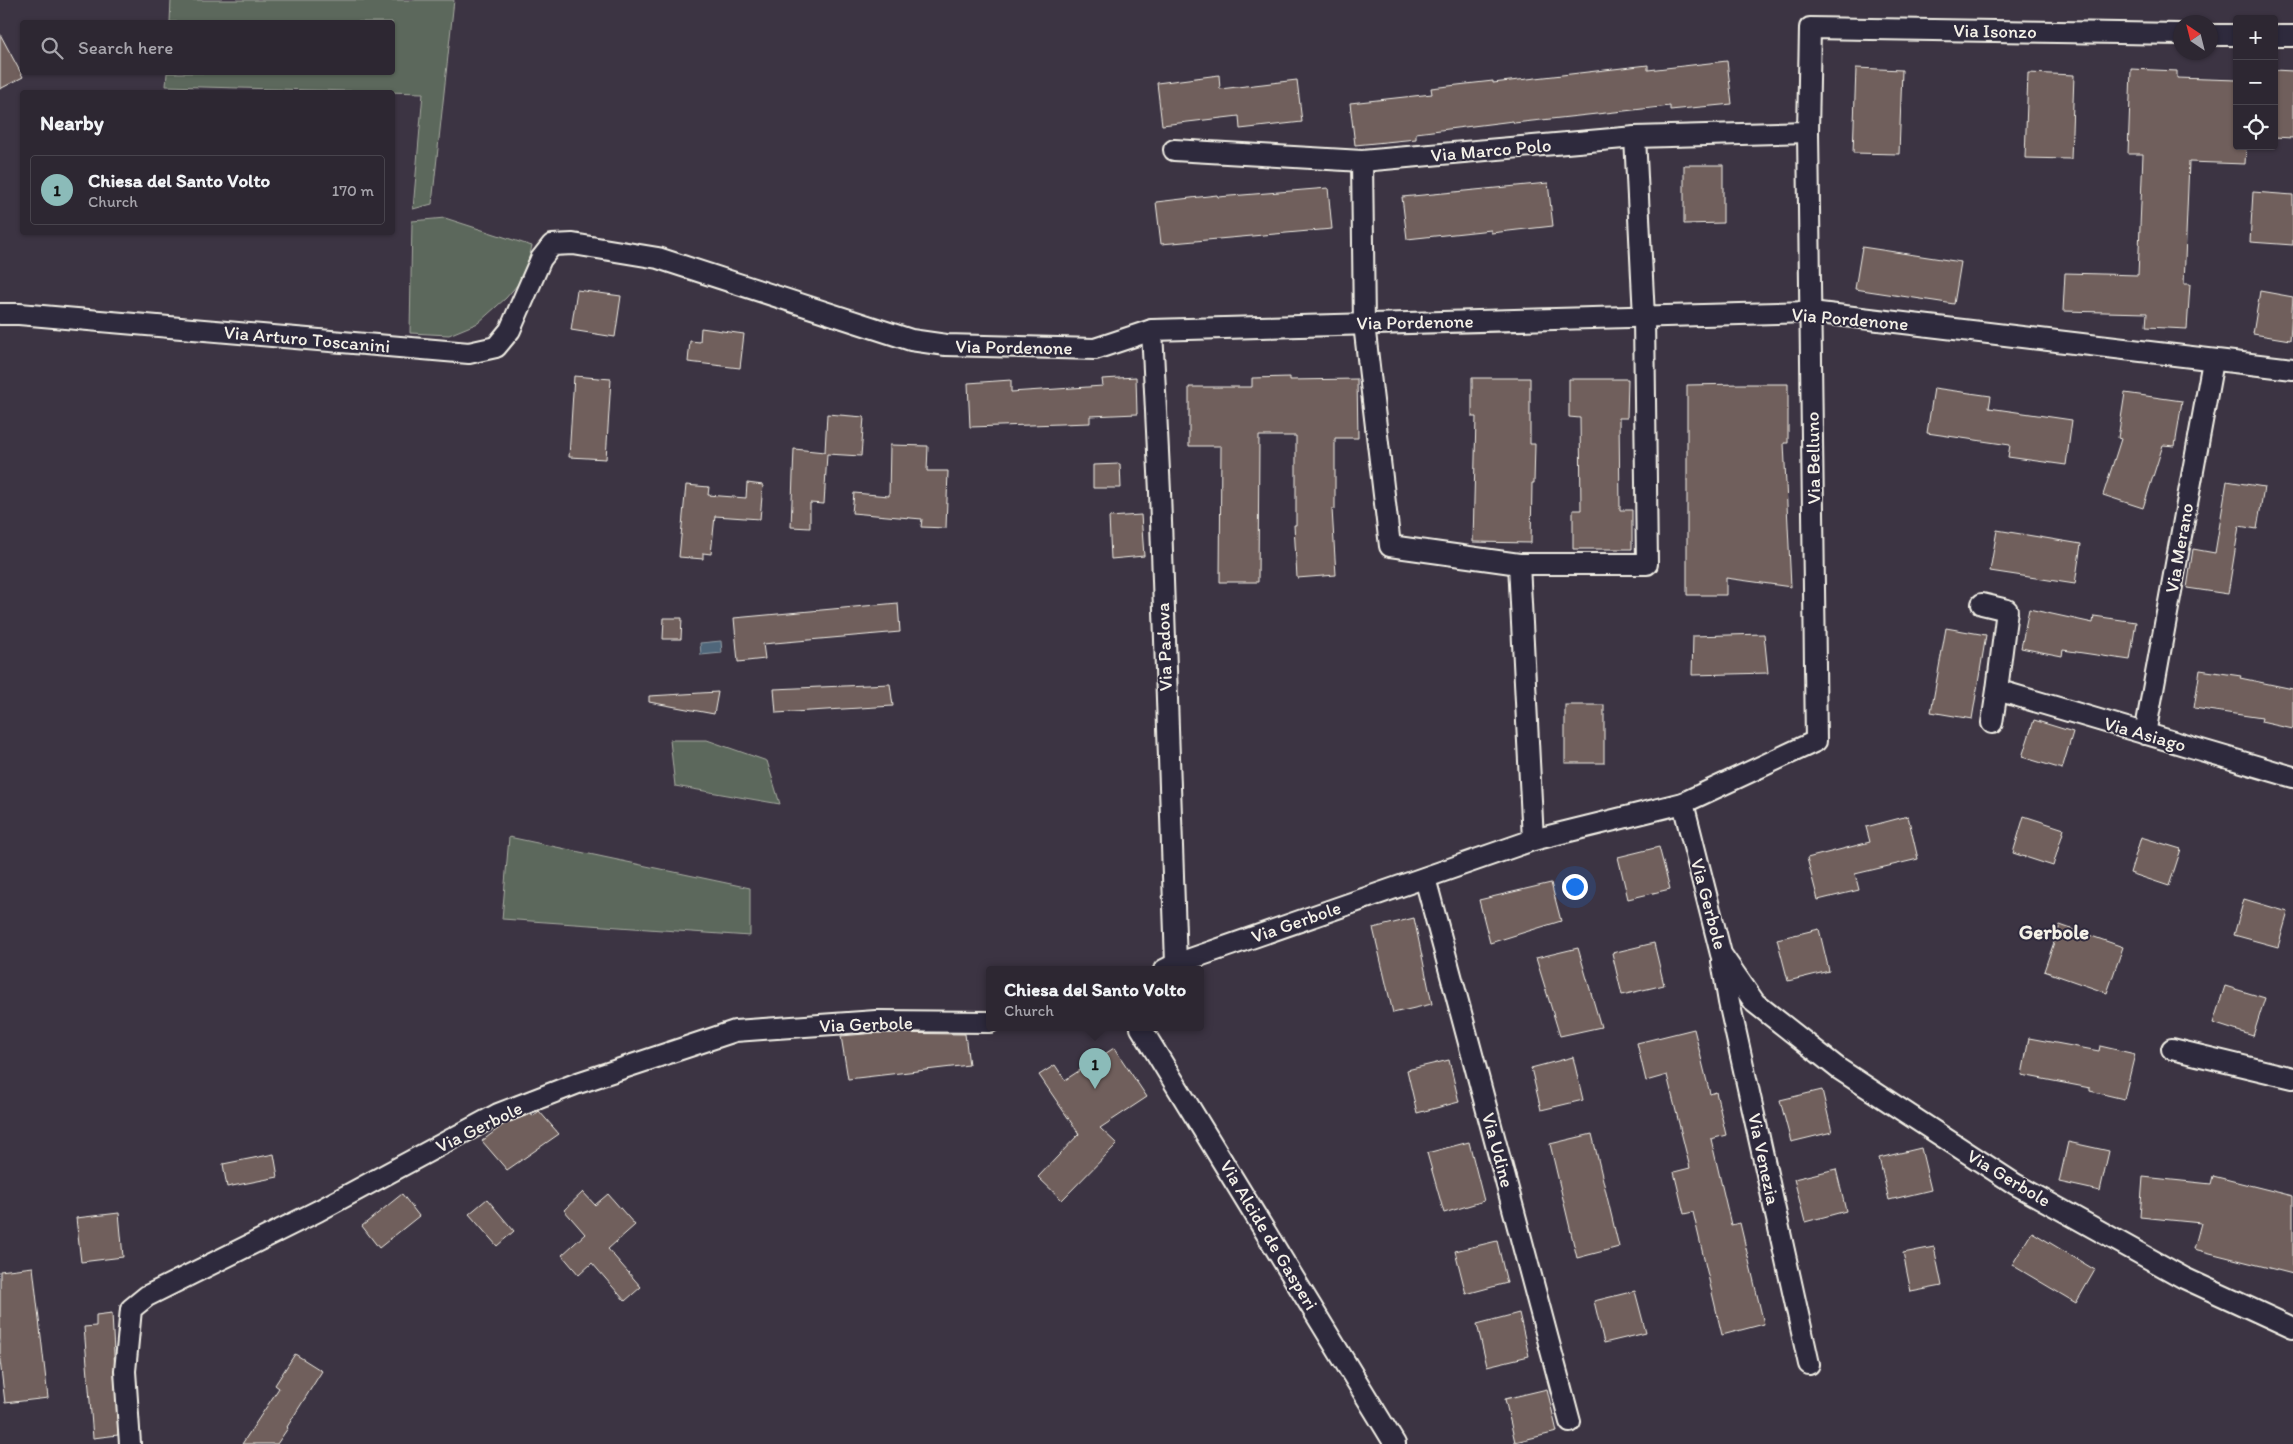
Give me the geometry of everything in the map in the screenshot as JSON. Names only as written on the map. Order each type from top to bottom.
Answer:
[{"type":"street","name":"Via Isonzo","points":[[1810,28],[2173,34]]},
{"type":"street","name":"Via Belluno","points":[[1683,802],[1816,741],[1808,132],[1810,28]]},
{"type":"street","points":[[2218,35],[2233,35]]},
{"type":"street","points":[[2278,36],[2293,36]]},
{"type":"street","name":"Via Marco Polo","points":[[1174,150],[1362,161],[1635,137],[1808,132]]},
{"type":"street","points":[[1362,161],[1364,324],[1390,546],[1519,564],[1647,564],[1644,317],[1635,137]]},
{"type":"street","name":"Via Pordenone","points":[[552,245],[573,244],[658,258],[912,340],[946,345],[1095,349],[1152,330],[1811,312],[2293,369]]},
{"type":"street","name":"Via Arturo Toscanini","points":[[0,314],[19,314],[469,353],[496,347],[510,330],[542,259],[552,245]]},
{"type":"street","name":"Via Padova","points":[[1152,330],[1160,492],[1170,966]]},
{"type":"street","name":"Via Merano","points":[[2145,734],[2213,361]]},
{"type":"street","points":[[1519,564],[1533,840]]},
{"type":"street","points":[[1982,604],[2007,610],[1992,723]]},
{"type":"street","name":"Via Asiago","points":[[1997,690],[2293,778]]},
{"type":"street","name":"Via Gerbole","points":[[1173,966],[1533,840],[1683,802],[1721,954],[1755,1003],[1839,1069],[2015,1184],[2184,1278],[2293,1328]]},
{"type":"street","name":"Via Udine","points":[[1426,878],[1570,1422]]},
{"type":"street","name":"Via Venezia","points":[[1721,954],[1729,1002],[1808,1364]]},
{"type":"street","name":"Via Gerbole","points":[[130,1444],[125,1371],[131,1309],[147,1296],[318,1211],[498,1114],[578,1082],[735,1031],[876,1021],[986,1022]]},
{"type":"street","name":"Via Alcide de Gasperi","points":[[1144,1031],[1395,1444]]},
{"type":"street","points":[[2172,1049],[2293,1078]]},
{"type":"green space","points":[[171,0],[454,0],[432,204],[413,209],[423,93],[395,92],[395,90],[166,86],[167,75],[395,75],[395,20],[170,20]]},
{"type":"green space","points":[[445,218],[532,246],[524,277],[506,298],[478,323],[449,335],[410,333],[412,221]]},
{"type":"green space","points":[[670,740],[707,740],[767,761],[780,804],[675,786]]},
{"type":"green space","points":[[509,837],[750,888],[750,936],[502,919]]},
{"type":"water","points":[[721,641],[722,653],[701,655],[700,643]]},
{"type":"building","points":[[0,34],[20,71],[20,75],[23,77],[0,89]]},
{"type":"building","points":[[1727,61],[1732,104],[1670,110],[1670,106],[1514,123],[1513,121],[1416,133],[1416,139],[1355,145],[1350,103],[1432,94],[1431,88],[1493,81],[1493,83],[1648,65],[1648,70]]},
{"type":"building","points":[[1856,68],[1902,70],[1899,154],[1853,153]]},
{"type":"building","points":[[2131,69],[2177,71],[2177,78],[2233,80],[2233,150],[2246,150],[2245,164],[2189,162],[2184,284],[2190,284],[2187,329],[2146,327],[2147,313],[2063,311],[2065,273],[2138,275],[2143,154],[2128,154]]},
{"type":"building","points":[[2278,70],[2293,71],[2293,138],[2278,137]]},
{"type":"building","points":[[2028,73],[2074,75],[2071,159],[2025,158]]},
{"type":"building","points":[[1219,75],[1220,89],[1297,80],[1302,122],[1240,129],[1239,116],[1162,125],[1157,83]]},
{"type":"building","points":[[1684,165],[1723,165],[1723,223],[1684,224]]},
{"type":"building","points":[[1548,183],[1553,226],[1491,233],[1491,230],[1407,239],[1402,197]]},
{"type":"building","points":[[1328,188],[1332,229],[1161,244],[1156,202],[1217,195],[1218,197]]},
{"type":"building","points":[[2253,192],[2293,195],[2293,245],[2250,242]]},
{"type":"building","points":[[1862,247],[1961,262],[1954,304],[1855,289]]},
{"type":"building","points":[[577,290],[621,296],[615,337],[571,330]]},
{"type":"building","points":[[2260,291],[2293,297],[2290,340],[2253,334]]},
{"type":"building","points":[[701,328],[744,334],[740,368],[688,362],[690,341],[700,342]]},
{"type":"building","points":[[574,376],[611,379],[606,459],[569,457]]},
{"type":"building","points":[[1136,377],[1137,414],[1090,416],[1090,423],[970,427],[968,383],[1011,380],[1011,392],[1103,386],[1102,379]]},
{"type":"building","points":[[1290,377],[1290,380],[1357,379],[1358,438],[1335,438],[1335,509],[1332,509],[1336,575],[1297,578],[1294,525],[1296,525],[1296,436],[1259,436],[1258,582],[1220,582],[1221,446],[1189,446],[1189,387],[1252,387],[1252,378]]},
{"type":"building","points":[[1472,378],[1530,378],[1530,444],[1535,444],[1531,543],[1473,542],[1476,417],[1472,417]]},
{"type":"building","points":[[1569,379],[1628,379],[1627,418],[1619,418],[1620,510],[1632,510],[1632,549],[1573,549],[1573,510],[1581,510],[1580,418],[1569,417]]},
{"type":"building","points":[[1788,384],[1788,443],[1784,443],[1791,587],[1726,578],[1726,595],[1687,595],[1687,385]]},
{"type":"building","points":[[1934,388],[1991,396],[1989,408],[2072,420],[2066,465],[2008,457],[2010,445],[1927,433]]},
{"type":"building","points":[[2125,393],[2182,401],[2175,446],[2163,445],[2143,508],[2103,495],[2121,439],[2118,438]]},
{"type":"building","points":[[827,414],[864,417],[861,456],[827,454],[824,504],[810,503],[810,528],[791,527],[794,449],[825,452]]},
{"type":"building","points":[[890,445],[928,446],[927,471],[948,471],[946,528],[921,527],[922,519],[852,513],[854,493],[889,496]]},
{"type":"building","points":[[1120,464],[1121,488],[1093,488],[1093,465]]},
{"type":"building","points":[[2227,481],[2264,487],[2257,529],[2239,526],[2228,594],[2187,588],[2193,549],[2215,553]]},
{"type":"building","points":[[747,483],[763,485],[760,519],[715,516],[711,554],[703,553],[703,559],[679,557],[686,485],[709,487],[708,495],[746,498]]},
{"type":"building","points":[[1141,515],[1144,556],[1111,559],[1109,517]]},
{"type":"building","points":[[1997,530],[2081,544],[2075,584],[1990,571]]},
{"type":"building","points":[[898,603],[900,632],[763,644],[765,659],[738,662],[734,618]]},
{"type":"building","points":[[2029,609],[2093,623],[2094,616],[2136,622],[2130,660],[2063,650],[2062,656],[2021,648]]},
{"type":"building","points":[[664,618],[682,618],[681,639],[663,639]]},
{"type":"building","points":[[1946,628],[1986,635],[1972,719],[1931,712]]},
{"type":"building","points":[[1764,634],[1768,673],[1692,675],[1693,636]]},
{"type":"building","points":[[2200,670],[2241,676],[2240,678],[2293,689],[2293,729],[2261,722],[2262,718],[2194,708]]},
{"type":"building","points":[[890,684],[893,706],[776,713],[774,689]]},
{"type":"building","points":[[718,692],[714,714],[649,702],[649,696]]},
{"type":"building","points":[[1565,705],[1604,705],[1604,763],[1565,763]]},
{"type":"building","points":[[2034,720],[2073,732],[2062,769],[2022,757]]},
{"type":"building","points":[[1908,816],[1918,859],[1855,874],[1859,890],[1818,900],[1807,858],[1870,842],[1866,827]]},
{"type":"building","points":[[2024,816],[2064,829],[2053,866],[2013,853]]},
{"type":"building","points":[[2141,837],[2181,849],[2169,886],[2130,873]]},
{"type":"building","points":[[1659,847],[1670,889],[1628,899],[1618,857]]},
{"type":"building","points":[[1551,883],[1561,921],[1490,943],[1479,900]]},
{"type":"building","points":[[2244,899],[2288,912],[2278,947],[2234,935]]},
{"type":"building","points":[[1414,918],[1432,1004],[1393,1013],[1373,928]]},
{"type":"building","points":[[2060,925],[2123,947],[2107,993],[2044,971]]},
{"type":"building","points":[[1819,929],[1829,971],[1788,981],[1777,939]]},
{"type":"building","points":[[1654,943],[1664,985],[1622,995],[1612,953]]},
{"type":"building","points":[[1578,948],[1601,1027],[1560,1036],[1536,958]]},
{"type":"building","points":[[2225,986],[2265,998],[2253,1036],[2213,1023]]},
{"type":"building","points":[[1694,1029],[1710,1094],[1716,1092],[1726,1135],[1711,1139],[1731,1225],[1740,1223],[1764,1324],[1722,1335],[1693,1212],[1684,1214],[1674,1172],[1690,1168],[1667,1075],[1646,1081],[1637,1043]]},
{"type":"building","points":[[876,1033],[965,1034],[969,1065],[848,1079],[841,1036]]},
{"type":"building","points":[[2029,1038],[2099,1051],[2100,1046],[2135,1054],[2124,1099],[2090,1091],[2090,1088],[2022,1075]]},
{"type":"building","points":[[1114,1048],[1147,1097],[1100,1128],[1117,1144],[1062,1200],[1038,1177],[1079,1134],[1039,1075],[1055,1065],[1065,1080]]},
{"type":"building","points":[[1573,1057],[1583,1100],[1541,1110],[1531,1068]]},
{"type":"building","points":[[1449,1060],[1459,1102],[1417,1113],[1407,1070]]},
{"type":"building","points":[[1822,1090],[1832,1132],[1791,1142],[1780,1100]]},
{"type":"building","points":[[539,1111],[559,1134],[507,1170],[482,1141],[503,1125],[530,1114],[533,1116]]},
{"type":"building","points":[[1592,1134],[1619,1247],[1577,1258],[1550,1144]]},
{"type":"building","points":[[1469,1142],[1484,1201],[1444,1213],[1427,1153]]},
{"type":"building","points":[[2068,1142],[2109,1151],[2100,1191],[2059,1182]]},
{"type":"building","points":[[1921,1148],[1931,1190],[1889,1200],[1879,1158]]},
{"type":"building","points":[[274,1154],[278,1177],[227,1187],[223,1164]]},
{"type":"building","points":[[1836,1169],[1846,1211],[1805,1222],[1794,1179]]},
{"type":"building","points":[[2213,1176],[2293,1196],[2293,1274],[2194,1249],[2201,1223],[2140,1217],[2143,1177],[2211,1184]]},
{"type":"building","points":[[583,1192],[595,1205],[608,1194],[635,1225],[608,1249],[641,1287],[625,1301],[592,1263],[579,1275],[562,1255],[585,1234],[564,1210]]},
{"type":"building","points":[[402,1194],[419,1216],[379,1248],[362,1226]]},
{"type":"building","points":[[487,1199],[514,1231],[497,1246],[469,1214]]},
{"type":"building","points":[[119,1213],[123,1257],[81,1262],[76,1218]]},
{"type":"building","points":[[2032,1232],[2095,1270],[2076,1303],[2012,1265]]},
{"type":"building","points":[[1497,1241],[1507,1283],[1466,1294],[1455,1251]]},
{"type":"building","points":[[1934,1247],[1942,1286],[1911,1292],[1903,1253]]},
{"type":"building","points":[[33,1267],[48,1398],[5,1403],[0,1360],[0,1271]]},
{"type":"building","points":[[1635,1291],[1646,1333],[1604,1343],[1594,1301]]},
{"type":"building","points":[[112,1313],[118,1435],[93,1438],[84,1327],[96,1326],[96,1315]]},
{"type":"building","points":[[1519,1313],[1529,1356],[1487,1366],[1477,1324]]},
{"type":"building","points":[[295,1354],[322,1371],[277,1444],[242,1444],[279,1388],[275,1385]]},
{"type":"building","points":[[1547,1389],[1557,1432],[1515,1442],[1505,1399]]},
{"type":"place","name":"Chiesa del Santo Volto","points":[[1095,1089]]},
{"type":"district","name":"Gerbole","points":[[2054,931]]}]
